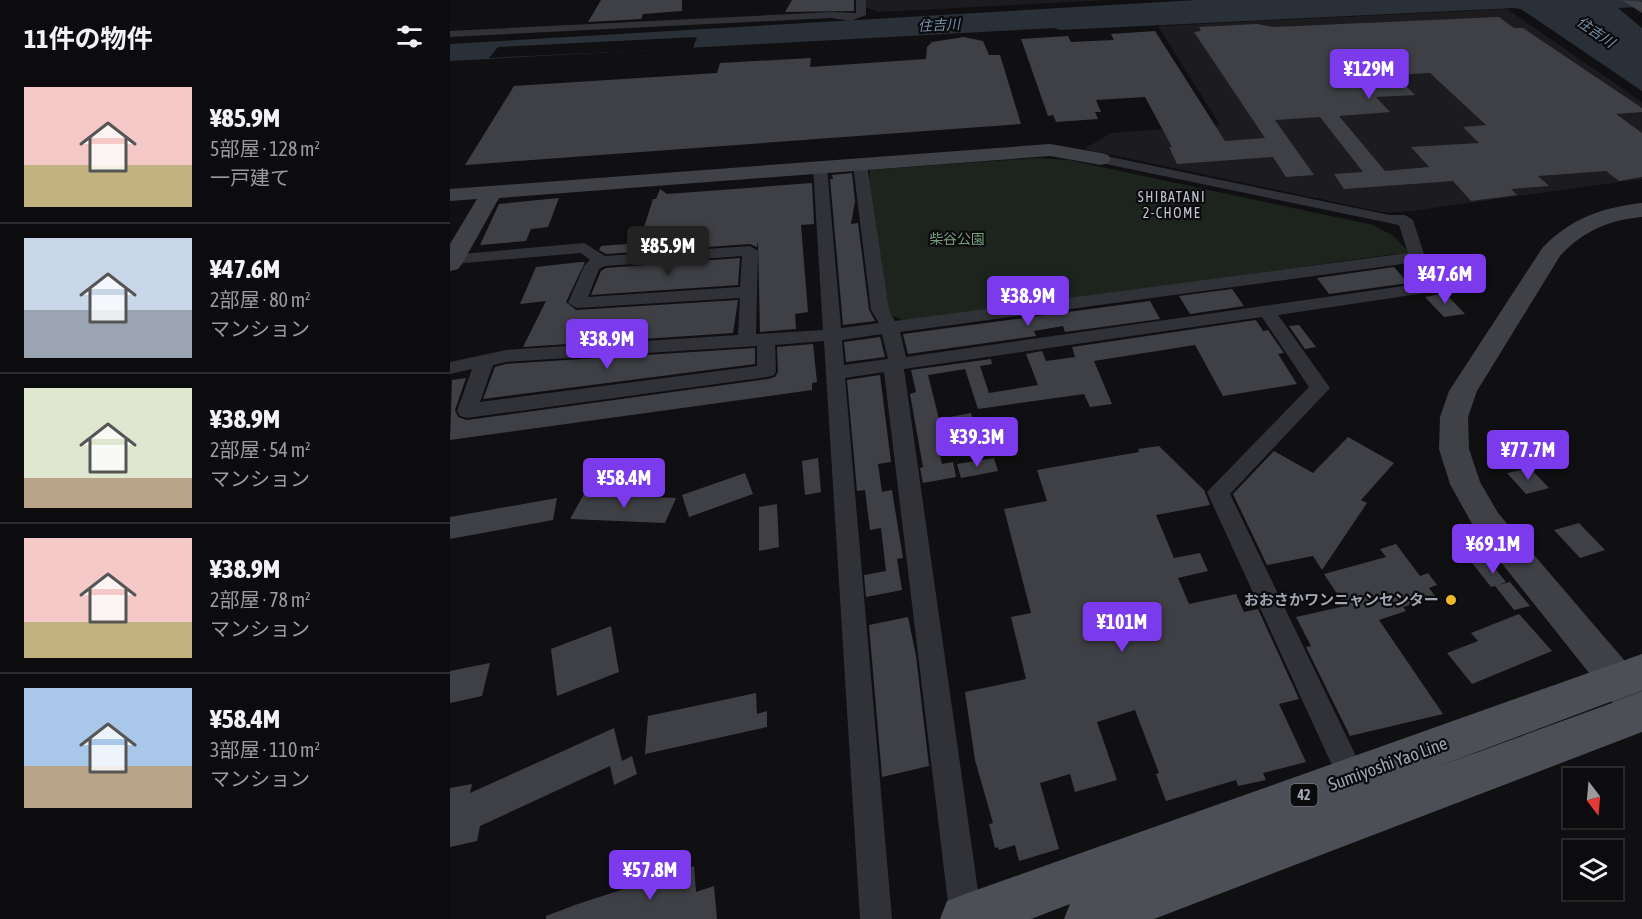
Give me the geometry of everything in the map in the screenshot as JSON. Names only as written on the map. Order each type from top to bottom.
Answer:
[{"type":"main road","name":"Sumiyoshi Yao Line","points":[[966,919],[1352,777],[1636,693]]},
{"type":"main road","points":[[1089,919],[1636,693]]},
{"type":"street","points":[[450,34],[832,10],[837,18],[861,15],[861,0]]},
{"type":"street","points":[[1629,0],[1642,8]]},
{"type":"street","points":[[450,195],[1050,150],[1389,220],[1405,220],[1417,257],[834,335],[506,356],[450,368]]},
{"type":"street","points":[[860,165],[880,310],[890,328],[898,362],[892,372],[966,919]]},
{"type":"street","points":[[820,168],[876,919]]},
{"type":"street","points":[[451,262],[492,192]]},
{"type":"street","points":[[1636,693],[1487,522],[1465,484],[1454,449],[1454,417],[1463,390],[1551,252],[1565,236],[1590,221],[1616,213],[1642,210]]},
{"type":"street","points":[[451,262],[584,248],[602,261]]},
{"type":"street","points":[[485,360],[467,411],[766,370],[756,340],[749,292],[750,251],[602,261],[592,266],[577,303],[749,292]]},
{"type":"street","points":[[835,373],[898,362],[1432,287]]},
{"type":"street","points":[[1267,311],[1320,388],[1218,492],[1352,777]]},
{"type":"shaded area","points":[[866,0],[1108,0],[878,12],[866,7]]},
{"type":"shaded area","points":[[1507,9],[1642,102],[1642,179],[1403,212],[1382,212],[1084,149],[1111,133],[1220,125],[1158,26]]},
{"type":"green space","name":"柴谷公園","points":[[1037,158],[1069,160],[1373,225],[1392,235],[1411,254],[1394,254],[907,322],[889,314],[869,185],[870,170]]},
{"type":"water","name":"住吉川","points":[[1196,0],[1642,0],[1642,7],[1618,8],[1642,28],[1642,91],[1521,9],[1514,8],[1060,30],[1054,28],[450,61],[450,44]]},
{"type":"pier","points":[[697,37],[693,48],[489,58],[498,47]]},
{"type":"building","points":[[601,0],[682,0],[682,11],[643,14],[641,19],[588,22]]},
{"type":"building","points":[[792,0],[854,0],[854,11],[785,12]]},
{"type":"building","points":[[1499,17],[1514,28],[1523,28],[1642,108],[1642,112],[1616,114],[1642,133],[1642,177],[1619,181],[1606,171],[1538,176],[1549,186],[1511,189],[1517,195],[1471,201],[1453,181],[1344,189],[1334,174],[1363,172],[1320,117],[1275,120],[1314,175],[1286,177],[1273,157],[1177,164],[1169,147],[1172,147],[1145,97],[1096,100],[1101,112],[1095,112],[1098,119],[1056,122],[1053,115],[1048,116],[1021,39],[1068,36],[1071,42],[1114,40],[1111,34],[1155,31],[1225,141],[1265,138],[1194,32],[1201,31],[1199,27],[1257,24],[1274,27]],"holes":[[[1430,73],[1486,125],[1463,127],[1479,143],[1411,147],[1429,167],[1385,171],[1339,116],[1390,112],[1376,97],[1415,95],[1395,75]]]},
{"type":"building","points":[[964,37],[983,41],[989,55],[1000,55],[1021,124],[465,165],[514,86],[717,73],[720,63],[811,58],[810,67],[926,59],[927,47],[932,42]]},
{"type":"building","points":[[852,173],[855,202],[851,224],[858,223],[869,310],[875,321],[843,325],[830,179],[833,179],[832,175]]},
{"type":"building","points":[[812,183],[814,224],[801,225],[808,312],[795,314],[796,329],[760,332],[758,241],[757,247],[750,244],[606,254],[599,250],[601,246],[639,243],[653,199],[656,199],[660,189],[667,194]]},
{"type":"building","points":[[559,198],[548,227],[531,229],[526,241],[480,245],[499,204]]},
{"type":"building","points":[[740,258],[738,285],[591,295],[601,271],[606,268]]},
{"type":"building","points":[[585,262],[566,302],[576,310],[738,300],[733,333],[523,347],[546,301],[520,304],[536,267]]},
{"type":"building","points":[[1394,267],[1408,283],[1329,294],[1317,278]]},
{"type":"building","points":[[1232,289],[1244,306],[1190,314],[1179,296]]},
{"type":"building","points":[[1445,293],[1465,314],[1444,317],[1425,297]]},
{"type":"building","points":[[1150,301],[1160,319],[1065,332],[1063,326],[1034,331],[1036,336],[908,354],[903,334]]},
{"type":"building","points":[[1256,320],[1263,331],[1268,330],[1284,353],[1278,354],[1297,384],[1223,396],[1195,345],[1094,361],[1112,404],[1090,407],[1084,394],[978,409],[965,369],[928,375],[939,419],[971,413],[975,429],[936,436],[942,464],[953,462],[956,477],[923,483],[920,468],[923,467],[910,394],[916,392],[911,370],[991,359],[992,364],[980,366],[989,393],[1038,385],[1026,354],[1042,351],[1046,361],[1075,357],[1072,347]]},
{"type":"building","points":[[1299,325],[1316,347],[1305,349],[1289,326]]},
{"type":"building","points":[[880,337],[885,357],[846,362],[844,342]]},
{"type":"building","points":[[813,344],[817,382],[812,383],[812,390],[450,440],[452,380],[466,378],[455,410],[458,417],[467,420],[768,379],[775,377],[778,372],[777,347]]},
{"type":"building","points":[[755,348],[755,364],[483,399],[495,367],[506,364]]},
{"type":"building","points":[[880,375],[891,462],[878,464],[882,492],[892,490],[903,558],[897,559],[902,590],[866,597],[864,575],[886,571],[881,528],[870,530],[865,490],[857,491],[847,380]]},
{"type":"building","points":[[1348,437],[1394,463],[1361,500],[1367,503],[1322,570],[1313,556],[1267,565],[1233,494],[1274,451],[1313,473]]},
{"type":"building","points":[[1159,446],[1204,490],[1210,505],[1156,515],[1174,558],[1200,553],[1208,571],[1178,578],[1189,604],[1236,594],[1244,612],[1258,609],[1299,699],[1279,704],[1306,762],[1263,773],[1266,780],[1238,786],[1236,780],[1166,801],[1156,774],[1159,773],[1135,710],[1097,722],[1117,780],[1075,792],[1070,774],[1040,783],[1059,849],[1019,861],[1015,845],[999,850],[998,847],[995,848],[989,824],[993,823],[975,760],[965,692],[1026,679],[1011,617],[1031,613],[1004,509],[1047,501],[1037,470],[1139,452],[1138,449]]},
{"type":"building","points":[[818,458],[821,492],[805,495],[802,461]]},
{"type":"building","points":[[994,458],[998,471],[961,478],[957,464]]},
{"type":"building","points":[[1530,468],[1549,488],[1526,494],[1507,473]]},
{"type":"building","points":[[745,473],[753,494],[689,517],[682,495]]},
{"type":"building","points":[[584,494],[676,498],[665,523],[570,519]]},
{"type":"building","points":[[557,498],[553,520],[450,539],[450,517]]},
{"type":"building","points":[[777,504],[779,547],[759,551],[759,507]]},
{"type":"building","points":[[1579,523],[1605,550],[1580,558],[1554,530]]},
{"type":"building","points":[[1472,540],[1506,582],[1498,585],[1510,582],[1530,606],[1514,610],[1495,586],[1491,587],[1457,544]]},
{"type":"building","points":[[1396,544],[1420,576],[1428,573],[1437,585],[1429,588],[1436,597],[1403,607],[1406,611],[1379,620],[1443,714],[1350,736],[1306,647],[1311,646],[1296,617],[1345,606],[1324,574],[1386,557],[1380,549]]},
{"type":"building","points":[[1519,614],[1552,651],[1472,684],[1447,653],[1478,641],[1471,633]]},
{"type":"building","points":[[908,617],[916,656],[929,766],[882,777],[869,625]]},
{"type":"building","points":[[611,626],[619,672],[557,696],[551,649]]},
{"type":"building","points":[[490,663],[482,696],[450,703],[450,671]]},
{"type":"building","points":[[756,693],[757,714],[767,711],[767,727],[645,754],[648,716]]},
{"type":"building","points":[[614,728],[622,761],[632,756],[637,774],[614,785],[610,766],[480,826],[477,841],[450,847],[450,788],[472,784],[470,793]]},
{"type":"building","points":[[694,866],[696,892],[714,886],[717,919],[546,919],[546,916],[575,905]]},
{"type":"place","name":"おおさかワンニャンセンター","points":[[1451,600]]},
{"type":"district","name":"SHIBATANI 2-CHOME","points":[[1172,206]]}]
